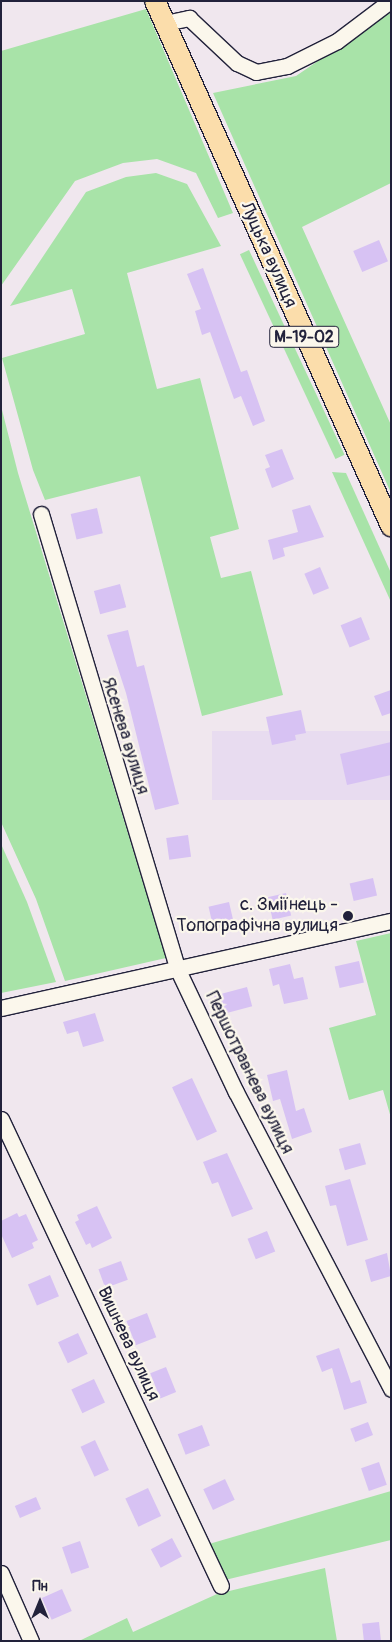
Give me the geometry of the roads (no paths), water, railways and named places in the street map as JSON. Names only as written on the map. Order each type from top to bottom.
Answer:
[{"type":"main road","name":"М-19-02","points":[[156,1],[165,23]]},
{"type":"main road","name":"Луцька вулиця","points":[[165,23],[391,525]]},
{"type":"street","points":[[165,23],[189,18],[237,63],[256,72],[287,66],[337,41],[390,1]]},
{"type":"street","name":"Ясенева вулиця","points":[[41,514],[177,968]]},
{"type":"street","points":[[1,1008],[391,921]]},
{"type":"street","name":"Першотравнева вулиця","points":[[177,968],[236,1092],[391,1389]]},
{"type":"street","name":"Вишнева вулиця","points":[[1,1119],[222,1586]]},
{"type":"street","points":[[1,1573],[31,1641]]},
{"type":"place","name":"с. Зміїнець - Топографічна вулиця","points":[[348,916]]}]
